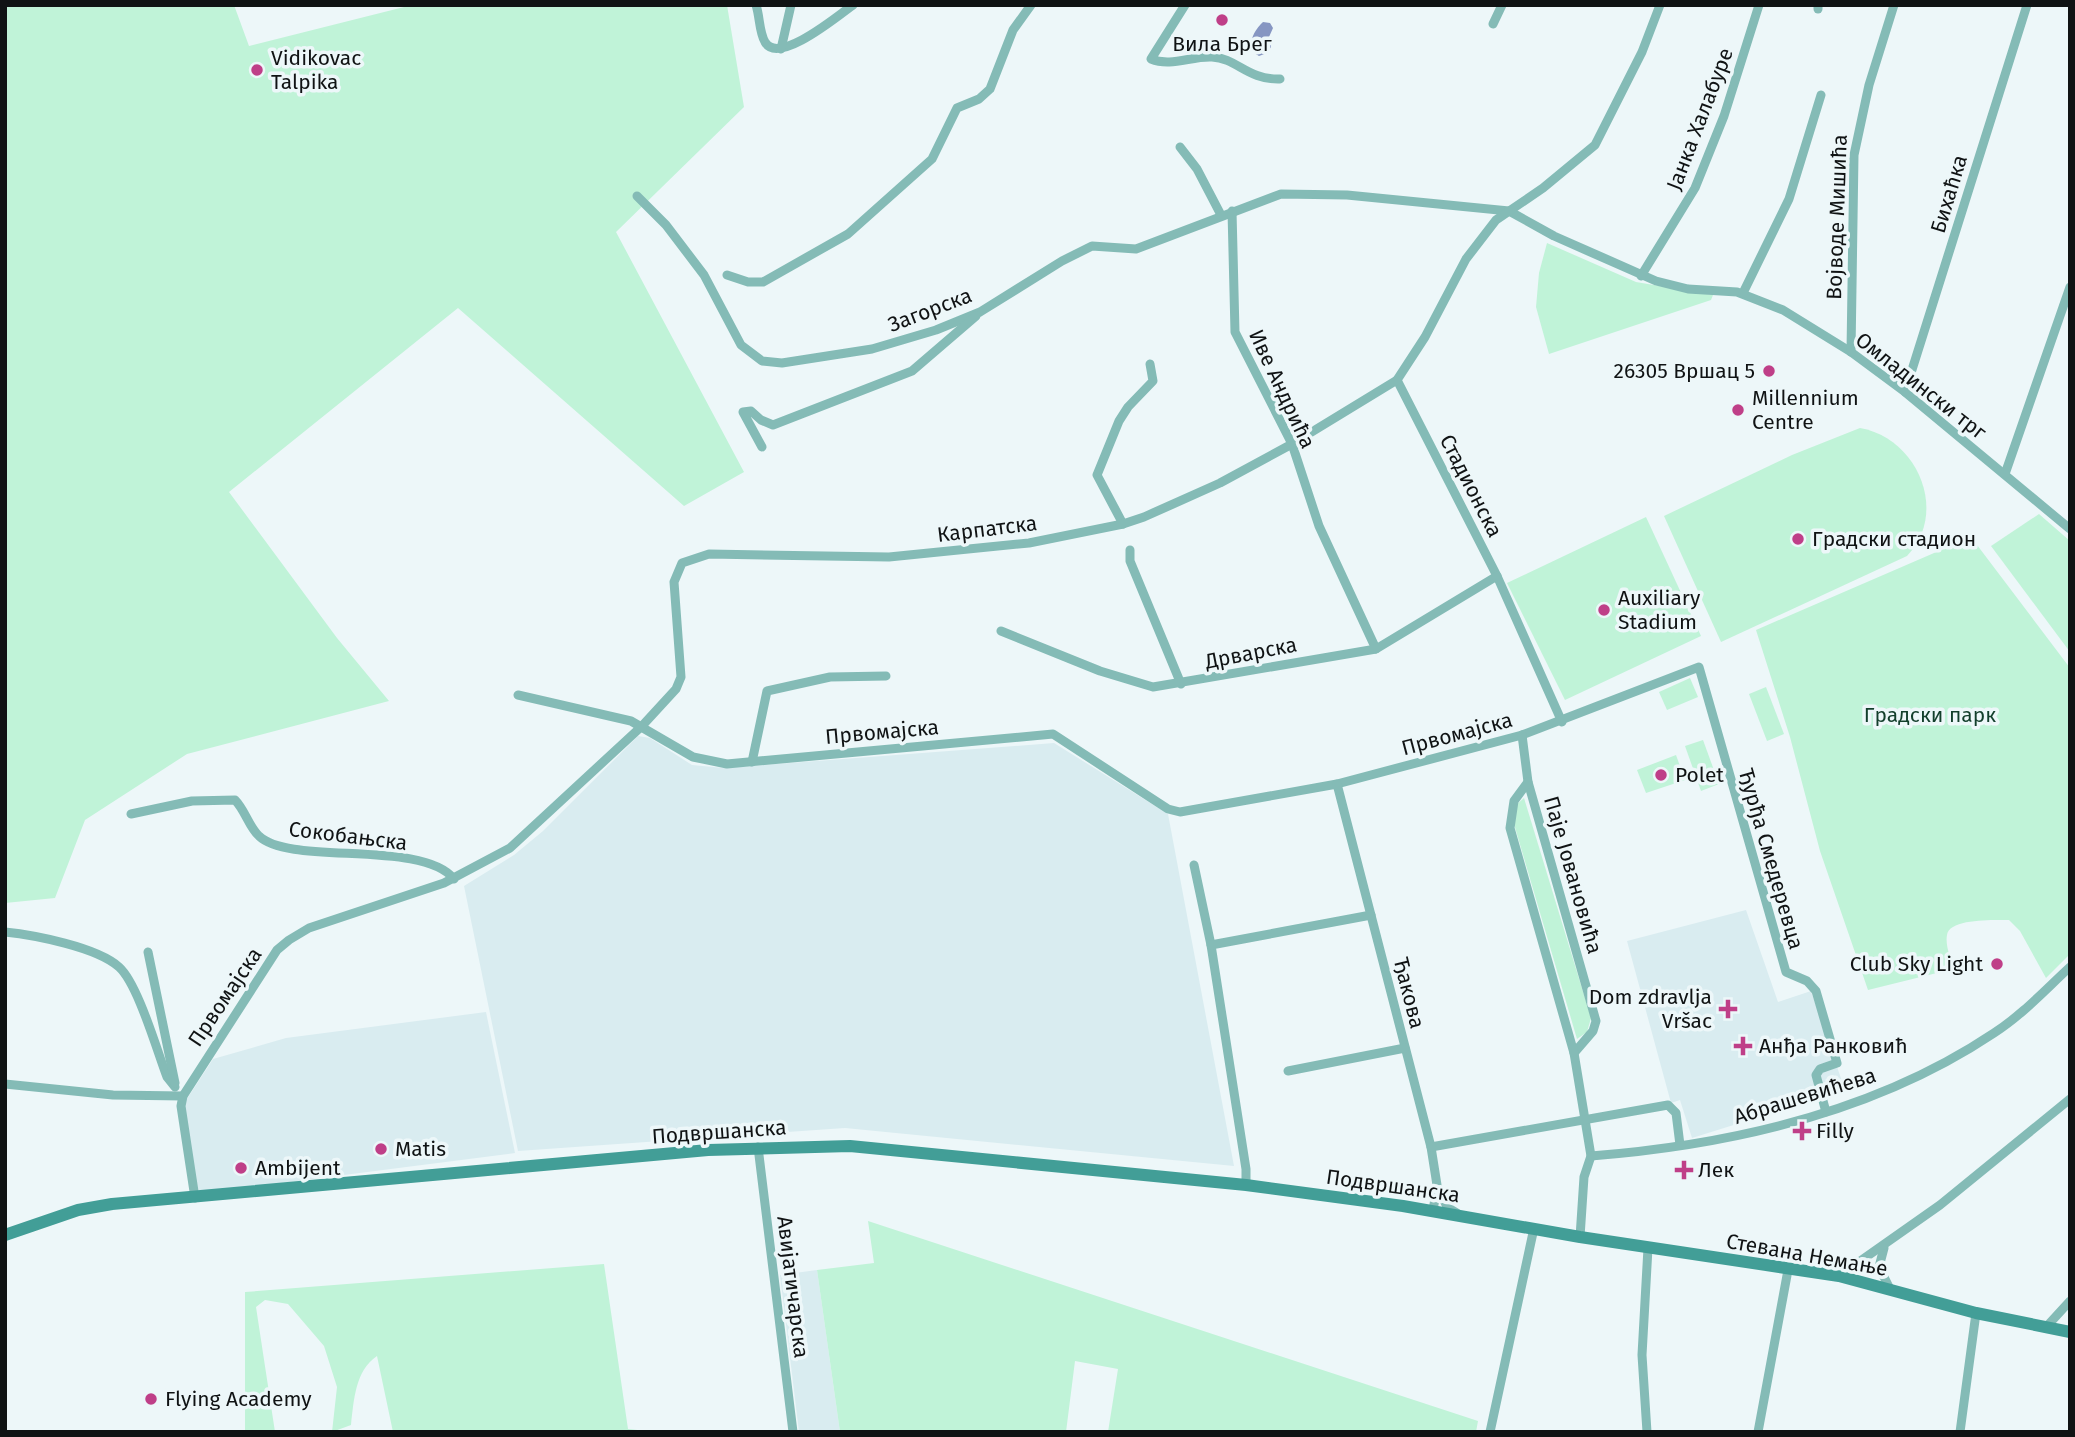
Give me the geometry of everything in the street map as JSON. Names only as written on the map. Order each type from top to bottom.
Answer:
[{"type":"street","points":[[756,5],[764,41],[768,47],[781,49],[794,45],[853,5]]},
{"type":"street","points":[[781,49],[791,5]]},
{"type":"street","points":[[727,275],[748,282],[763,282],[813,257],[879,210],[932,159],[945,138],[957,108],[979,99],[990,89],[1013,30],[1031,5]]},
{"type":"street","points":[[1185,5],[1150,55],[1151,59],[1169,62],[1216,57],[1259,78],[1280,79]]},
{"type":"street","points":[[1493,24],[1502,5]]},
{"type":"street","points":[[1292,444],[1397,380],[1425,337],[1466,259],[1496,220],[1543,188],[1595,145],[1642,52],[1660,5]]},
{"type":"street","name":"Јанка Халабуре","points":[[1641,276],[1695,188],[1724,116],[1759,5]]},
{"type":"street","name":"Војводе Мишића","points":[[1850,352],[1853,174],[1857,132],[1894,5]]},
{"type":"street","name":"Бихаћка","points":[[1905,393],[2027,5]]},
{"type":"street","points":[[1740,293],[1789,199],[1821,95]]},
{"type":"street","points":[[1180,147],[1197,169],[1221,215]]},
{"type":"street","name":"Загорска","points":[[637,196],[666,225],[704,275],[741,345],[762,361],[782,363],[872,349],[980,312],[1062,261],[1092,246],[1136,249],[1232,211],[1295,192],[1509,211]]},
{"type":"street","name":"Иве Андрића","points":[[1232,211],[1235,332],[1292,444],[1319,526],[1377,649]]},
{"type":"street","name":"Омладински трг","points":[[1509,211],[1554,236],[1641,276],[1688,289],[1740,293],[1783,310],[1850,352],[1905,393],[2070,529]]},
{"type":"street","points":[[2005,474],[2070,287]]},
{"type":"street","points":[[762,447],[755,440],[743,412],[751,411],[761,420],[773,425],[867,390],[912,371],[980,312]]},
{"type":"street","points":[[1123,524],[1097,475],[1119,421],[1128,407],[1153,381],[1150,364]]},
{"type":"street","name":"Стадионска","points":[[1397,380],[1497,576],[1562,722]]},
{"type":"street","name":"Карпатска","points":[[642,726],[676,689],[681,677],[674,593],[676,574],[682,563],[699,555],[890,557],[1029,543],[1123,524],[1220,483],[1292,444]]},
{"type":"street","points":[[1130,550],[1130,561],[1181,684]]},
{"type":"street","name":"Дрварска","points":[[1001,631],[1145,687],[1181,684],[1377,649],[1497,576]]},
{"type":"street","name":"Првомајска","points":[[183,1096],[277,950],[289,940],[309,928],[453,879],[510,848],[642,726],[702,761],[727,764],[1053,734],[1172,811],[1337,785],[1522,735],[1562,722],[1699,667]]},
{"type":"street","name":"Ђурђа Смедеревца","points":[[1699,667],[1786,972],[1813,985],[1837,1063],[1820,1069],[1816,1075],[1826,1112]]},
{"type":"street","points":[[752,762],[767,691],[830,677],[886,676]]},
{"type":"street","points":[[518,695],[602,712],[642,726]]},
{"type":"street","name":"Паје Јовановића","points":[[1522,735],[1528,782],[1596,1021],[1593,1031],[1574,1053]]},
{"type":"street","name":"Паје Јовановића","points":[[1528,782],[1514,802],[1510,828],[1574,1053],[1591,1156],[1584,1177],[1580,1237]]},
{"type":"street","name":"Ђакова","points":[[1337,785],[1431,1147],[1437,1185],[1433,1211]]},
{"type":"street","name":"Сокобањска","points":[[131,814],[192,801],[235,800],[245,810],[258,836],[276,844],[297,849],[382,855],[440,868],[453,879]]},
{"type":"street","points":[[1194,865],[1211,945],[1246,1169],[1245,1185]]},
{"type":"street","points":[[1211,945],[1371,915]]},
{"type":"street","points":[[5,932],[25,934],[92,952],[119,967],[133,990],[167,1077],[183,1096]]},
{"type":"street","points":[[148,951],[175,1087]]},
{"type":"street","name":"Абрашевићева","points":[[1591,1156],[1745,1134],[1875,1096],[1941,1065],[2011,1021],[2070,967]]},
{"type":"street","points":[[1288,1071],[1405,1048]]},
{"type":"street","points":[[5,1084],[113,1095],[183,1096]]},
{"type":"street","points":[[183,1096],[181,1106],[195,1198]]},
{"type":"street","points":[[1839,1276],[1884,1247],[2070,1099]]},
{"type":"street","points":[[1431,1147],[1668,1105],[1676,1114],[1680,1145]]},
{"type":"street","name":"Подвршанска","points":[[5,1235],[78,1210],[758,1147],[850,1146],[1245,1185],[1534,1228]]},
{"type":"street","name":"Авијатичарска","points":[[758,1147],[793,1432]]},
{"type":"street","points":[[1437,1185],[1447,1207],[1461,1216]]},
{"type":"street","points":[[1490,1432],[1534,1228]]},
{"type":"street","name":"Стевана Немање","points":[[1534,1228],[1839,1276],[1976,1313],[2048,1325],[2070,1332]]},
{"type":"street","points":[[1884,1247],[1879,1267],[1890,1289]]},
{"type":"street","points":[[1647,1432],[1642,1345],[1648,1248]]},
{"type":"street","points":[[1758,1432],[1788,1270]]},
{"type":"street","points":[[2048,1325],[2070,1301]]},
{"type":"street","points":[[1960,1432],[1976,1313]]},
{"type":"shaded area","points":[[638,736],[650,738],[692,765],[724,768],[1054,743],[1168,814],[1234,1166],[845,1128],[518,1151],[464,886],[514,855],[543,831]]},
{"type":"shaded area","name":"Анђа Ранковић","points":[[1746,910],[1778,1002],[1811,991],[1845,1090],[1692,1138],[1680,1100],[1671,1103],[1627,941]]},
{"type":"shaded area","points":[[486,1012],[515,1153],[196,1194],[183,1105],[213,1059],[286,1038]]},
{"type":"shaded area","points":[[817,1270],[840,1432],[799,1432],[780,1275]]},
{"type":"green space","points":[[5,5],[234,5],[249,46],[412,5],[727,5],[744,107],[616,232],[744,472],[684,506],[458,308],[229,492],[337,638],[389,701],[187,754],[85,820],[55,898],[5,903]]},
{"type":"green space","points":[[1547,243],[1636,282],[1713,295],[1711,300],[1549,354],[1536,307],[1539,273]]},
{"type":"green space","name":"Градски стадион","points":[[1860,428],[1880,435],[1898,446],[1921,480],[1926,499],[1926,519],[1919,539],[1907,556],[1721,642],[1664,516],[1792,455]]},
{"type":"green space","points":[[2039,514],[2070,541],[2070,652],[1991,546]]},
{"type":"green space","name":"Auxiliary Stadium","points":[[1646,517],[1701,636],[1565,700],[1507,583]]},
{"type":"green space","name":"Градски парк","points":[[1971,537],[2070,668],[2070,954],[2046,978],[2020,931],[2009,920],[1964,923],[1950,929],[1947,935],[1947,948],[1953,969],[1868,990],[1820,851],[1790,737],[1756,630]]},
{"type":"green space","points":[[1690,678],[1698,697],[1667,710],[1659,692]]},
{"type":"green space","points":[[1766,687],[1784,734],[1767,741],[1749,694]]},
{"type":"green space","points":[[1703,740],[1719,784],[1701,791],[1685,746]]},
{"type":"green space","name":"Polet","points":[[1676,755],[1685,780],[1646,793],[1637,770]]},
{"type":"green space","points":[[1524,798],[1591,1018],[1587,1032],[1577,1039],[1514,824],[1516,805]]},
{"type":"green space","points":[[868,1221],[1478,1421],[1476,1432],[1108,1432],[1118,1369],[1075,1361],[1066,1432],[840,1432],[817,1270],[874,1263]]},
{"type":"green space","points":[[604,1264],[628,1429],[656,1432],[393,1432],[377,1356],[360,1378],[351,1425],[332,1432],[337,1387],[324,1346],[288,1304],[265,1300],[256,1307],[275,1432],[245,1432],[245,1292]]},
{"type":"water","points":[[1263,22],[1270,23],[1273,28],[1269,37],[1271,47],[1267,53],[1259,56],[1251,51],[1251,43]]},
{"type":"place","name":"Вила Брег","points":[[1222,20]]},
{"type":"place","name":"Vidikovac Talpika","points":[[257,70]]},
{"type":"place","name":"26305 Вршац 5","points":[[1769,371]]},
{"type":"place","name":"Millennium Centre","points":[[1738,410]]},
{"type":"place","name":"Градски стадион","points":[[1798,539]]},
{"type":"place","name":"Auxiliary Stadium","points":[[1604,610]]},
{"type":"place","name":"Polet","points":[[1661,775]]},
{"type":"place","name":"Club Sky Light","points":[[1997,964]]},
{"type":"place","name":"Dom zdravlja Vršac","points":[[1728,1009]]},
{"type":"place","name":"Анђа Ранковић","points":[[1743,1046]]},
{"type":"place","name":"Filly","points":[[1802,1131]]},
{"type":"place","name":"Matis","points":[[381,1149]]},
{"type":"place","name":"Ambijent","points":[[241,1168]]},
{"type":"place","name":"Лек","points":[[1684,1170]]},
{"type":"place","name":"Flying Academy","points":[[151,1399]]}]
